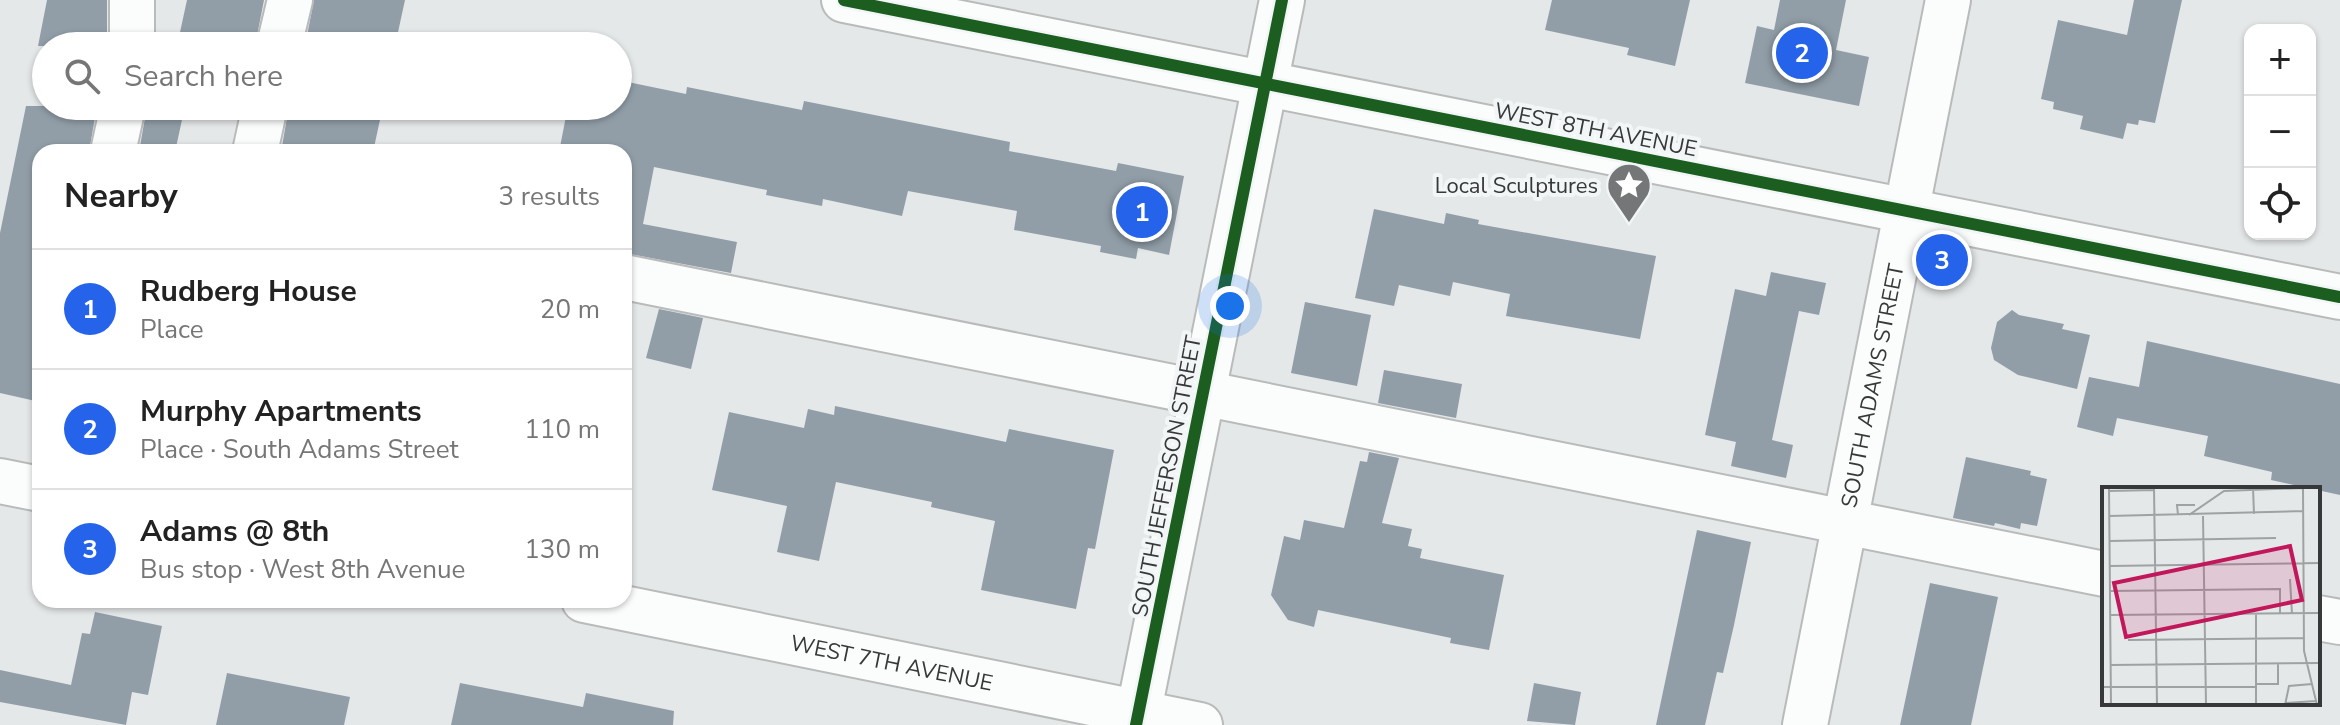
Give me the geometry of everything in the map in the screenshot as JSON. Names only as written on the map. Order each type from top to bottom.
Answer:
[{"type":"street","points":[[132,0],[132,32]]},
{"type":"street","points":[[282,32],[290,0]]},
{"type":"street","name":"WEST 8TH AVENUE","points":[[844,0],[2340,297]]},
{"type":"street","name":"SOUTH JEFFERSON STREET","points":[[1138,719],[1282,0]]},
{"type":"street","name":"SOUTH ADAMS STREET","points":[[1805,725],[1948,0]]},
{"type":"street","points":[[115,144],[120,120]]},
{"type":"street","points":[[257,144],[262,120]]},
{"type":"street","points":[[632,279],[2102,574]]},
{"type":"street","points":[[0,481],[32,487]]},
{"type":"street","name":"WEST 7TH AVENUE","points":[[621,608],[1138,719],[1200,725]]},
{"type":"street","points":[[2320,618],[2340,622]]},
{"type":"building","points":[[47,0],[107,0],[107,32],[41,32]]},
{"type":"building","points":[[187,0],[264,0],[258,32],[180,32]]},
{"type":"building","points":[[314,0],[405,0],[398,32],[308,32]]},
{"type":"building","points":[[1552,0],[1690,0],[1675,66],[1627,55],[1629,48],[1545,30]]},
{"type":"building","points":[[1780,0],[1846,0],[1836,50],[1869,57],[1859,106],[1745,83],[1757,26],[1774,30]]},
{"type":"building","points":[[2134,0],[2182,0],[2155,123],[2139,120],[2138,125],[2127,123],[2123,139],[2080,129],[2083,116],[2053,109],[2054,102],[2041,99],[2058,20],[2127,35]]},
{"type":"building","points":[[632,83],[686,94],[687,87],[802,110],[804,101],[1010,142],[1009,151],[1116,171],[1118,163],[1184,176],[1169,255],[1138,248],[1136,259],[1100,252],[1101,246],[1014,230],[1017,211],[908,191],[902,216],[823,199],[822,206],[766,195],[767,190],[654,167],[643,224],[737,242],[731,273],[632,254],[632,144],[561,144],[565,120],[632,120]]},
{"type":"building","points":[[26,106],[32,106],[32,120],[95,120],[90,144],[32,144],[32,400],[0,393],[0,233]]},
{"type":"building","points":[[145,120],[182,120],[177,144],[140,144]]},
{"type":"building","points":[[287,120],[380,120],[375,144],[282,144]]},
{"type":"building","points":[[1374,209],[1444,224],[1446,213],[1479,220],[1478,224],[1656,256],[1640,339],[1506,316],[1510,294],[1453,282],[1450,296],[1399,285],[1394,306],[1355,298]]},
{"type":"building","points":[[1771,272],[1826,283],[1819,315],[1799,311],[1772,440],[1793,445],[1786,478],[1731,466],[1736,442],[1705,435],[1735,289],[1766,296]]},
{"type":"building","points":[[1305,302],[1371,315],[1357,386],[1291,373]]},
{"type":"building","points":[[659,309],[703,318],[691,369],[646,358]]},
{"type":"building","points":[[2012,310],[2019,315],[2064,324],[2062,329],[2090,335],[2077,389],[2018,375],[1994,360],[1991,348],[1997,322]]},
{"type":"building","points":[[2147,341],[2340,384],[2340,495],[2320,491],[2320,487],[2271,480],[2272,472],[2204,456],[2208,436],[2117,418],[2113,436],[2077,427],[2089,377],[2139,387]]},
{"type":"building","points":[[1384,370],[1462,384],[1456,418],[1378,403]]},
{"type":"building","points":[[835,406],[1006,442],[1009,429],[1114,450],[1095,549],[1088,548],[1076,609],[981,590],[995,521],[931,507],[932,502],[836,482],[819,561],[777,552],[787,506],[712,490],[729,412],[804,428],[808,409],[834,415]]},
{"type":"building","points":[[1369,452],[1399,458],[1382,523],[1412,529],[1408,546],[1422,549],[1420,558],[1504,575],[1489,650],[1450,643],[1451,638],[1318,610],[1314,627],[1288,620],[1271,595],[1284,536],[1300,540],[1304,520],[1344,528],[1360,461],[1367,462]]},
{"type":"building","points":[[1966,457],[2031,471],[2030,475],[2047,479],[2037,526],[2021,523],[2020,529],[1953,518]]},
{"type":"building","points":[[1697,530],[1751,542],[1734,625],[1723,673],[1717,672],[1705,725],[1656,725]]},
{"type":"building","points":[[1930,583],[1998,597],[1971,725],[1900,725]]},
{"type":"building","points":[[95,612],[162,626],[148,695],[132,692],[126,725],[0,702],[0,670],[71,685],[82,633],[90,634]]},
{"type":"building","points":[[227,673],[350,697],[344,725],[216,725]]},
{"type":"building","points":[[460,683],[583,707],[586,693],[674,711],[673,725],[451,725]]},
{"type":"building","points":[[1534,683],[1581,692],[1575,725],[1527,721]]},
{"type":"cycle path","points":[[844,0],[2340,297]]},
{"type":"cycle path","points":[[1136,725],[1282,0]]},
{"type":"place","name":"Murphy Apartments","points":[[1802,53]]},
{"type":"place","name":"Rudberg House","points":[[1142,212]]},
{"type":"place","name":"Local Sculptures","points":[[1629,224]]},
{"type":"place","name":"Adams @ 8th","points":[[1942,260]]}]
